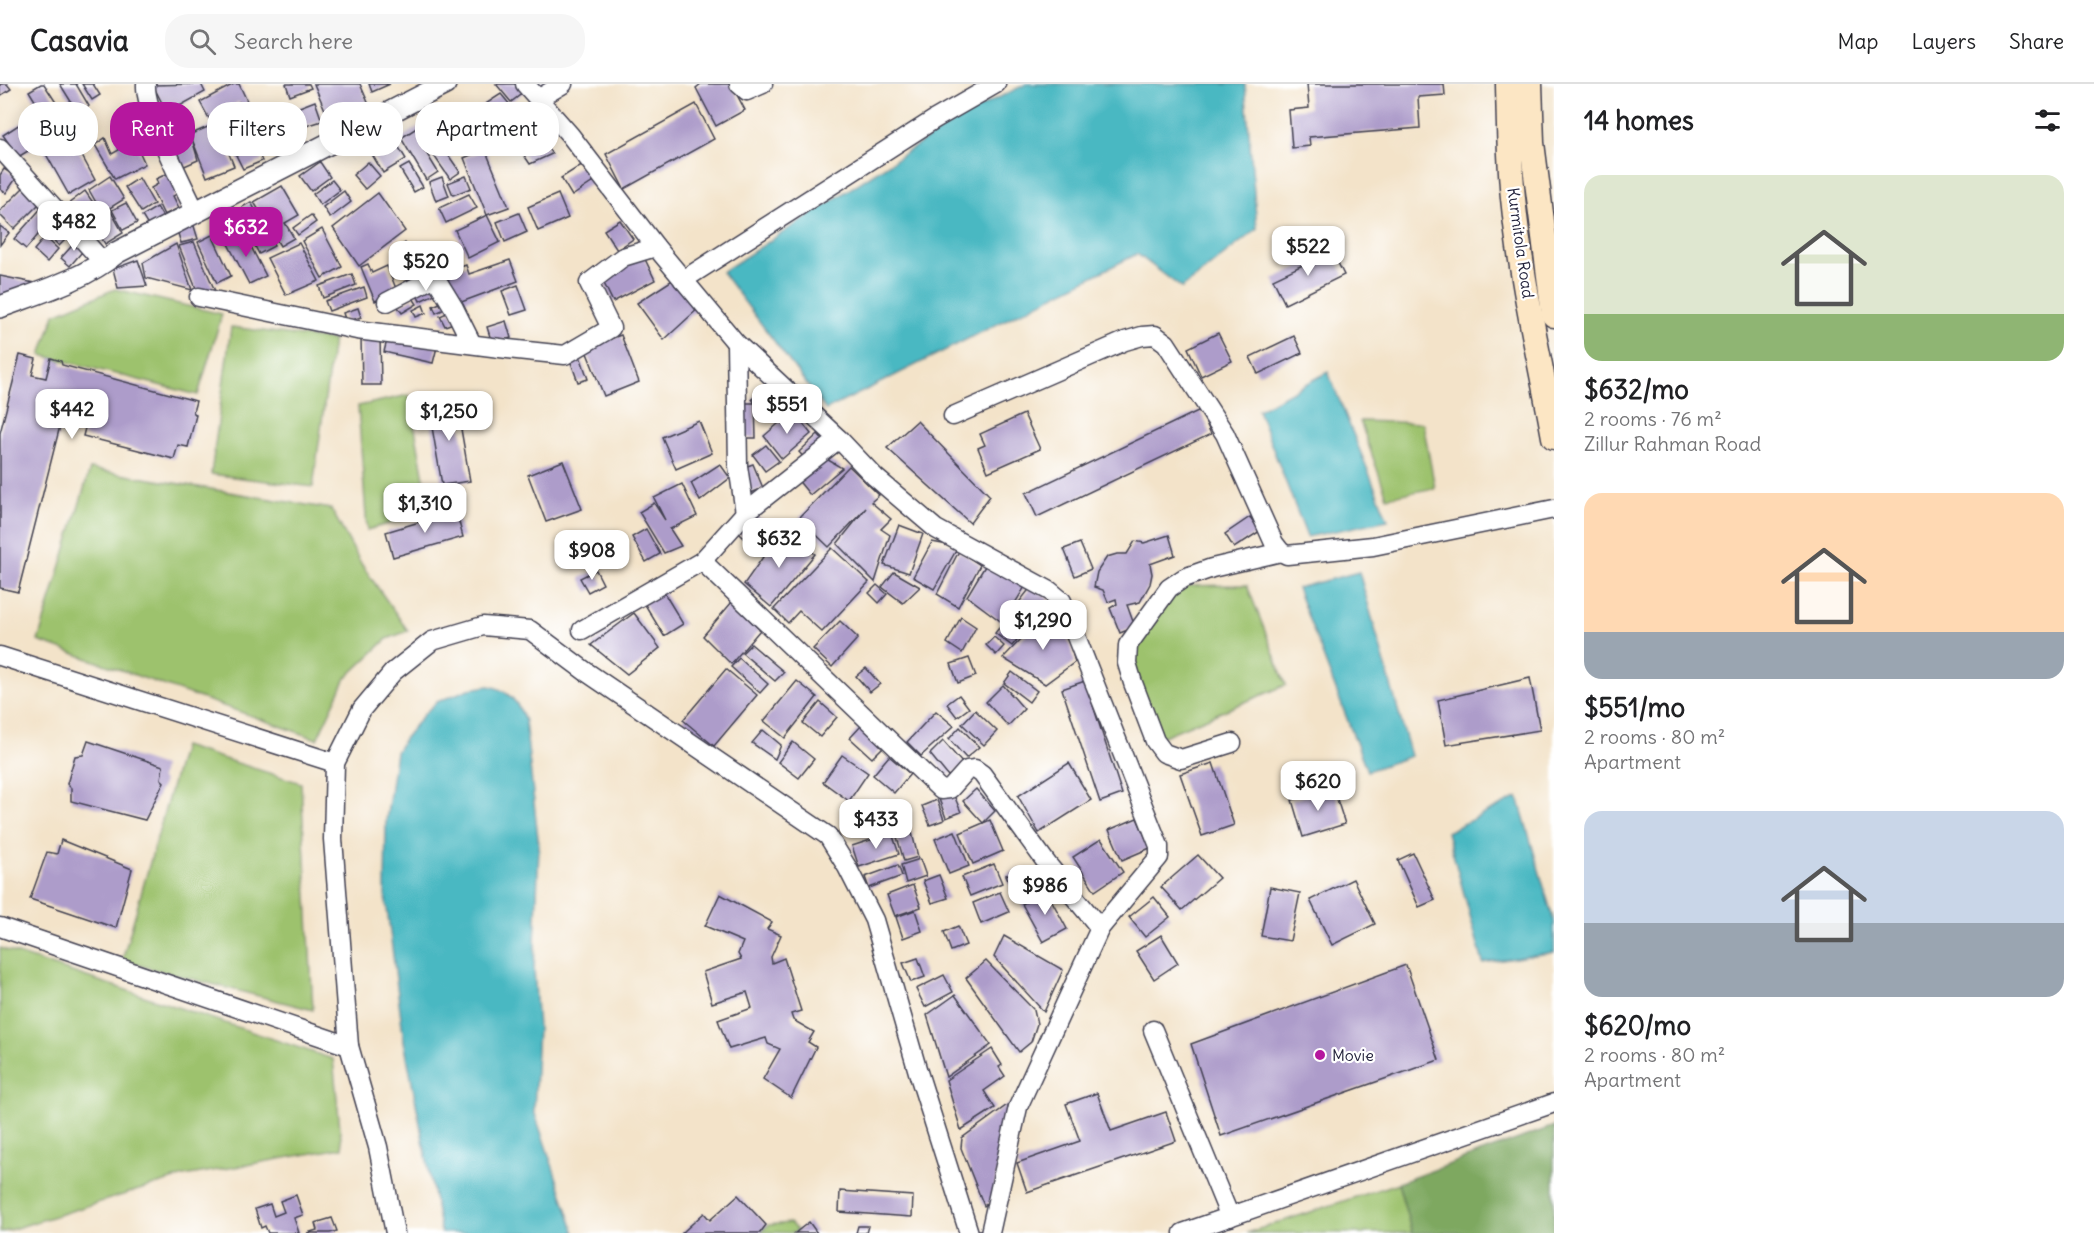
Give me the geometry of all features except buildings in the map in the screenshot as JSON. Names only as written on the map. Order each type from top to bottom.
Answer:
[{"type":"main road","name":"Kurmitola Road","points":[[1508,84],[1514,208],[1523,270],[1554,437]]},
{"type":"main road","name":"Kurmitola Road","points":[[1530,84],[1532,143],[1546,194],[1554,315]]},
{"type":"street","points":[[146,84],[145,94],[160,135],[196,213]]},
{"type":"street","points":[[0,307],[67,282],[104,263],[116,253],[445,84]]},
{"type":"street","points":[[525,84],[570,135],[656,247],[736,343],[839,439],[876,477],[936,529],[1050,591],[1062,601],[1159,846],[1159,857],[1100,928],[1018,1107],[990,1233]]},
{"type":"street","points":[[538,99],[563,84]]},
{"type":"street","points":[[740,84],[747,91],[763,84]]},
{"type":"street","points":[[683,280],[935,119],[996,84]]},
{"type":"street","points":[[0,148],[104,263]]},
{"type":"street","points":[[1514,208],[1546,194]]},
{"type":"street","points":[[199,297],[357,330],[508,350],[565,355],[611,328],[589,283],[623,257],[656,247]]},
{"type":"street","points":[[387,302],[435,277],[472,344]]},
{"type":"street","points":[[953,416],[1125,341],[1142,336],[1155,336],[1166,343],[1184,368],[1225,434],[1274,543],[1281,552],[1287,555],[1373,546],[1554,509]]},
{"type":"street","points":[[736,343],[738,466],[745,513]]},
{"type":"street","points":[[582,630],[702,561],[745,513],[839,439]]},
{"type":"street","points":[[1232,743],[1181,759],[1164,753],[1155,741],[1126,663],[1128,645],[1169,588],[1184,578],[1212,568],[1281,552]]},
{"type":"street","points":[[702,561],[941,790],[950,789],[967,770],[975,769],[982,774],[1048,866],[1100,928]]},
{"type":"street","points":[[395,1233],[378,1147],[349,1046],[333,839],[335,763],[362,709],[393,672],[432,641],[483,626],[530,630],[585,671],[828,836],[874,920],[918,1072],[969,1233]]},
{"type":"street","points":[[0,656],[335,763]]},
{"type":"street","points":[[0,927],[349,1046]]},
{"type":"street","points":[[1153,1030],[1230,1217]]},
{"type":"street","points":[[1183,1233],[1554,1102]]},
{"type":"green space","points":[[115,289],[222,314],[198,395],[41,355],[55,314]]},
{"type":"green space","points":[[231,327],[333,340],[313,487],[211,474]]},
{"type":"green space","points":[[409,395],[430,512],[367,530],[358,406]]},
{"type":"green space","points":[[1360,421],[1423,423],[1435,488],[1387,497]]},
{"type":"green space","points":[[90,469],[331,509],[362,565],[408,631],[387,639],[346,678],[317,739],[38,641]]},
{"type":"green space","points":[[1247,585],[1286,685],[1161,737],[1128,663],[1172,586]]},
{"type":"green space","points":[[183,746],[301,783],[313,1010],[122,961]]},
{"type":"green space","points":[[0,948],[333,1059],[342,1148],[184,1176],[0,1233]]},
{"type":"green space","points":[[1554,1126],[1554,1233],[1412,1233],[1398,1183]]},
{"type":"green space","points":[[1398,1183],[1412,1233],[1247,1233]]},
{"type":"green space","points":[[790,1223],[797,1230],[794,1233],[761,1232],[768,1225]]},
{"type":"water","points":[[1026,84],[1245,84],[1257,229],[1182,288],[1137,254],[826,410],[722,272],[964,115]]},
{"type":"water","points":[[1328,372],[1388,520],[1307,537],[1258,410]]},
{"type":"water","points":[[1359,572],[1411,756],[1367,771],[1297,588]]},
{"type":"water","points":[[489,686],[502,690],[512,698],[525,721],[539,847],[534,969],[538,1028],[534,1111],[575,1233],[441,1233],[404,1041],[385,893],[386,821],[396,752],[425,713],[437,702],[469,689]]},
{"type":"water","points":[[1518,797],[1554,922],[1554,952],[1483,963],[1447,832]]},
{"type":"place","name":"Movie","points":[[1320,1055]]}]
